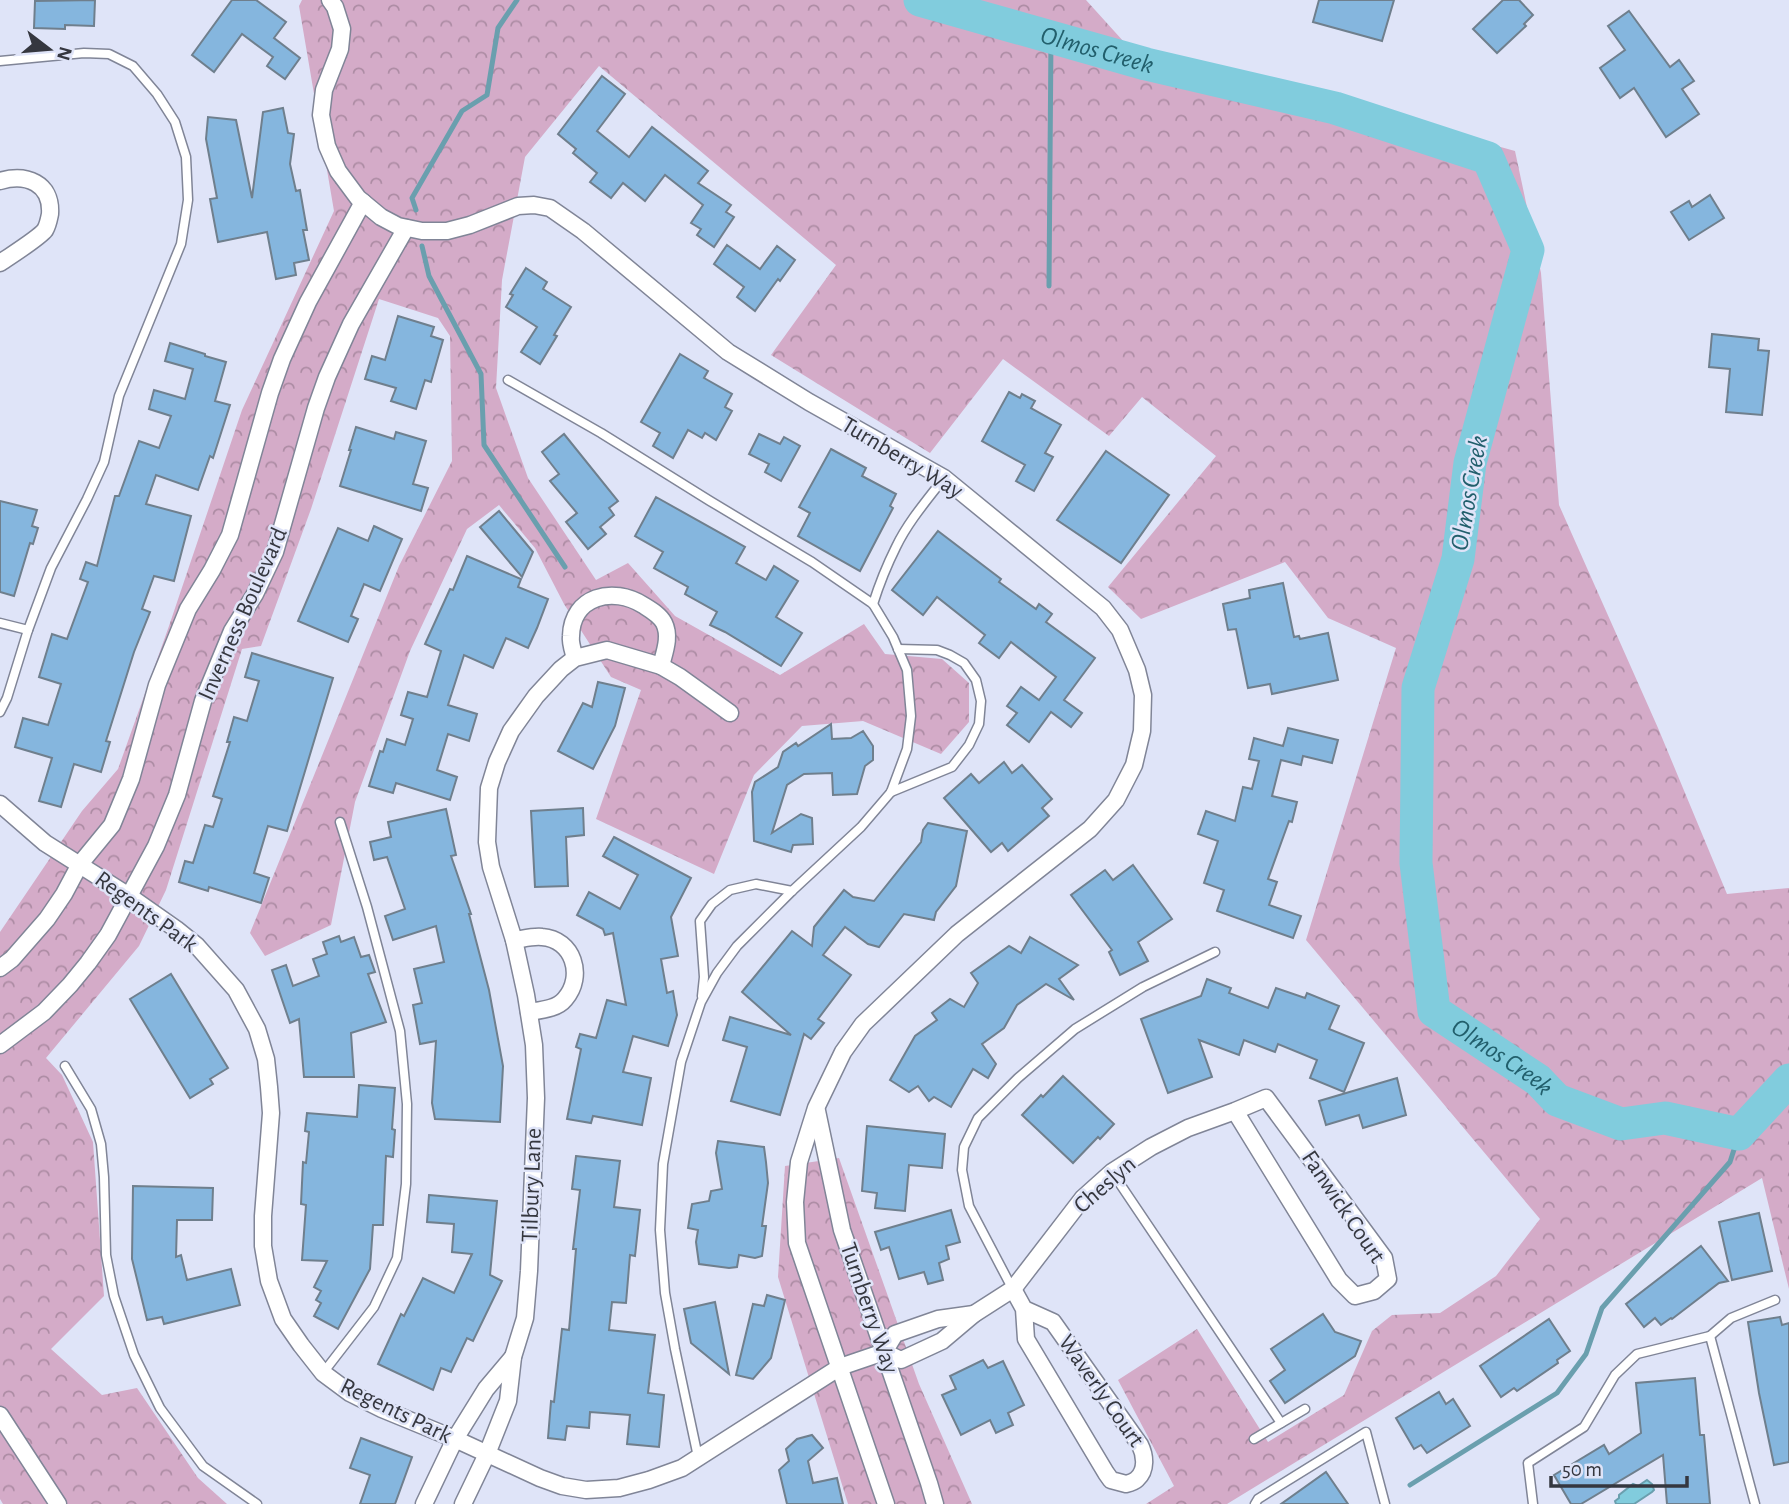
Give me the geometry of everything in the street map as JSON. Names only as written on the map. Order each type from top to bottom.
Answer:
[{"type":"street","name":"Turnberry Way","points":[[330,0],[342,29],[340,49],[324,90],[321,115],[327,146],[338,171],[363,202],[381,217],[406,228],[447,231],[518,206],[550,208],[583,231],[728,352],[809,402],[944,478],[1103,608],[1120,630],[1137,670],[1143,695],[1142,732],[1134,765],[1116,800],[1090,829],[957,934],[863,1024],[843,1052],[816,1108],[799,1162],[795,1202],[797,1243],[886,1504]]},
{"type":"street","points":[[0,181],[19,177],[36,183],[45,190],[50,206],[44,231],[0,263]]},
{"type":"street","name":"Inverness Boulevard","points":[[0,968],[12,959],[47,919],[80,864],[112,825],[131,779],[157,685],[188,609],[230,535],[282,359],[308,302],[363,202]]},
{"type":"street","name":"Inverness Boulevard","points":[[0,1045],[44,1012],[70,985],[108,935],[156,846],[177,795],[204,701],[232,631],[255,594],[275,552],[327,377],[351,324],[406,228]]},
{"type":"street","points":[[660,666],[667,642],[664,624],[655,613],[636,601],[618,596],[598,596],[581,607],[570,638],[575,658],[607,650],[660,666],[730,713]]},
{"type":"street","name":"Tilbury Lane","points":[[463,1504],[508,1401],[513,1357],[525,1318],[536,1098],[534,1045],[529,1012],[514,940],[491,867],[487,842],[489,788],[497,762],[512,731],[536,696],[575,658]]},
{"type":"street","name":"Regents Park","points":[[0,804],[45,843],[129,896],[197,946],[236,990],[257,1029],[266,1059],[271,1113],[263,1216],[269,1281],[283,1318],[323,1373],[350,1393],[562,1486],[586,1490],[619,1488],[681,1468],[840,1367],[884,1352]]},
{"type":"street","points":[[514,940],[541,936],[555,940],[568,949],[576,965],[574,983],[565,1000],[555,1007],[529,1012]]},
{"type":"street","name":"Cheslyn","points":[[974,1314],[938,1319],[895,1334],[884,1352],[901,1360],[942,1341],[974,1314],[1013,1289],[1083,1198],[1112,1172],[1188,1128],[1266,1098]]},
{"type":"street","name":"Fanwick Court","points":[[1235,1111],[1339,1280],[1355,1296],[1374,1291],[1388,1279],[1384,1258],[1266,1098]]},
{"type":"street","name":"Turnberry Way","points":[[816,1108],[842,1230],[934,1504]]},
{"type":"street","name":"Waverly Court","points":[[1013,1289],[1024,1309],[1026,1339],[1105,1473],[1111,1480],[1126,1484],[1137,1479],[1144,1466],[1145,1454],[1140,1445],[1052,1322],[1024,1309]]},
{"type":"street","name":"Tilbury Lane","points":[[424,1504],[455,1439],[486,1389],[513,1357]]},
{"type":"street","points":[[0,1415],[58,1504]]},
{"type":"lane","points":[[0,61],[84,53],[109,54],[133,66],[158,94],[175,122],[186,157],[188,200],[181,244],[118,396],[104,462],[51,568],[0,712]]},
{"type":"lane","points":[[508,380],[601,433],[812,562],[873,604],[893,637],[907,670],[911,716],[907,749],[891,792],[861,827],[737,946],[717,973],[701,1002],[681,1062],[663,1164],[660,1230],[665,1293],[698,1457]]},
{"type":"lane","points":[[873,604],[897,545],[944,478]]},
{"type":"lane","points":[[0,623],[29,630]]},
{"type":"lane","points":[[891,792],[952,766],[969,745],[979,724],[981,701],[976,680],[964,663],[937,650],[898,649]]},
{"type":"lane","points":[[323,1373],[374,1307],[397,1258],[406,1184],[407,1104],[400,1031],[367,907],[340,822]]},
{"type":"lane","points":[[701,1002],[704,977],[700,921],[712,904],[730,890],[756,884],[792,891]]},
{"type":"lane","points":[[1013,1289],[969,1206],[962,1170],[964,1147],[978,1118],[1018,1078],[1075,1029],[1143,987],[1215,952]]},
{"type":"lane","points":[[65,1066],[91,1109],[102,1144],[106,1255],[114,1296],[134,1355],[160,1408],[203,1466],[257,1504]]},
{"type":"lane","points":[[1112,1172],[1281,1423]]},
{"type":"lane","points":[[1533,1504],[1528,1463],[1584,1427],[1615,1374],[1637,1354],[1710,1336],[1731,1318],[1775,1300]]},
{"type":"lane","points":[[1710,1336],[1755,1504]]},
{"type":"lane","points":[[1254,1439],[1305,1409]]},
{"type":"lane","points":[[1255,1504],[1258,1499],[1366,1432],[1385,1504]]},
{"type":"green space","points":[[302,0],[1086,0],[1124,42],[1515,151],[1541,273],[1559,505],[1658,728],[1727,894],[1789,888],[1789,1289],[1762,1178],[1227,1504],[1146,1504],[1174,1486],[1118,1380],[1197,1329],[1268,1442],[1344,1395],[1372,1331],[1392,1315],[1440,1313],[1496,1276],[1540,1219],[1306,940],[1396,648],[1328,618],[1285,562],[1141,619],[1108,587],[1216,456],[1142,397],[1109,436],[1003,359],[930,453],[771,355],[836,265],[599,66],[525,157],[502,280],[496,388],[528,478],[596,580],[628,563],[675,616],[780,675],[864,624],[885,654],[942,659],[969,683],[969,722],[941,754],[863,721],[802,726],[754,775],[714,874],[596,819],[641,690],[611,677],[564,604],[535,548],[499,505],[467,529],[410,651],[355,802],[331,925],[265,956],[250,933],[399,566],[452,461],[450,336],[438,318],[379,299],[311,509],[261,646],[242,649],[166,890],[139,946],[46,1058],[62,1075],[93,1142],[104,1296],[51,1349],[102,1395],[137,1388],[198,1478],[227,1504],[3,1504],[0,1499],[0,932],[82,811],[118,769],[242,410],[334,211],[299,6]]},
{"type":"green space","points":[[839,1158],[919,1384],[972,1504],[848,1504],[778,1277],[785,1166]]},
{"type":"water","points":[[1647,1480],[1652,1484],[1652,1492],[1634,1504],[1616,1504],[1619,1495],[1633,1484],[1638,1486]]},
{"type":"building","points":[[95,0],[94,26],[34,28],[35,1]]},
{"type":"building","points":[[232,0],[256,0],[286,22],[274,38],[300,58],[285,79],[267,66],[273,57],[242,34],[214,72],[192,55]]},
{"type":"building","points":[[1319,0],[1394,0],[1382,41],[1313,22]]},
{"type":"building","points":[[1503,0],[1519,0],[1533,15],[1524,24],[1526,26],[1497,53],[1473,29]]},
{"type":"building","points":[[1629,11],[1670,67],[1679,60],[1694,81],[1682,89],[1699,114],[1666,137],[1634,88],[1620,98],[1600,68],[1625,50],[1608,26]]},
{"type":"building","points":[[602,76],[625,94],[597,131],[629,157],[652,127],[708,171],[698,183],[731,205],[726,212],[734,217],[714,247],[697,235],[701,229],[691,223],[703,205],[665,175],[645,201],[623,183],[611,198],[590,182],[597,173],[573,153],[576,149],[558,134]]},
{"type":"building","points":[[283,108],[288,133],[294,134],[290,164],[296,191],[300,190],[307,230],[303,230],[309,260],[294,263],[296,275],[276,279],[267,232],[218,242],[210,199],[217,198],[206,139],[208,117],[236,120],[252,198],[263,112]]},
{"type":"building","points":[[1710,195],[1724,218],[1689,240],[1671,212],[1689,201],[1692,207]]},
{"type":"building","points":[[727,245],[760,269],[777,246],[795,260],[755,311],[737,297],[744,287],[714,264]]},
{"type":"building","points":[[526,268],[547,282],[543,289],[571,307],[540,364],[521,352],[537,327],[506,307],[513,295],[510,294]]},
{"type":"building","points":[[398,316],[434,327],[431,336],[443,340],[431,382],[425,380],[416,409],[391,401],[396,388],[365,379],[372,356],[385,360]]},
{"type":"building","points":[[1712,334],[1759,339],[1758,350],[1769,351],[1762,415],[1726,412],[1730,369],[1709,367]]},
{"type":"building","points":[[170,343],[226,362],[215,401],[230,405],[213,458],[210,456],[198,490],[156,475],[146,504],[191,516],[174,581],[154,576],[142,609],[150,612],[134,652],[106,741],[110,742],[101,772],[74,764],[61,807],[39,801],[52,758],[15,747],[23,718],[48,725],[61,684],[39,677],[52,634],[67,639],[88,582],[80,579],[86,562],[97,566],[115,496],[119,496],[139,441],[159,448],[171,416],[149,409],[154,390],[185,399],[193,369],[165,361]]},
{"type":"building","points":[[680,354],[708,371],[704,378],[732,394],[725,407],[732,411],[716,440],[705,433],[702,438],[688,430],[673,458],[653,446],[660,433],[641,422]]},
{"type":"building","points":[[1009,392],[1020,398],[1022,394],[1035,401],[1031,408],[1061,425],[1045,453],[1053,457],[1034,491],[1016,481],[1025,465],[982,441]]},
{"type":"building","points":[[356,427],[394,439],[396,432],[426,441],[413,484],[428,488],[421,511],[340,486]]},
{"type":"building","points":[[564,434],[618,501],[609,508],[614,515],[600,527],[606,534],[588,549],[566,522],[577,513],[550,481],[559,474],[542,452]]},
{"type":"building","points":[[759,434],[780,444],[784,437],[800,446],[781,481],[765,472],[769,464],[749,454]]},
{"type":"building","points":[[831,449],[866,468],[862,476],[896,494],[890,506],[893,508],[860,571],[798,536],[810,513],[799,507]]},
{"type":"building","points":[[1106,451],[1169,495],[1121,563],[1057,520]]},
{"type":"building","points":[[656,497],[745,547],[736,563],[766,580],[774,566],[798,581],[776,617],[802,633],[781,666],[710,625],[717,612],[685,594],[688,587],[654,568],[663,552],[635,536]]},
{"type":"building","points":[[0,501],[37,510],[32,526],[38,528],[33,544],[30,543],[14,596],[0,592]]},
{"type":"building","points":[[499,511],[533,552],[522,577],[480,527]]},
{"type":"building","points":[[374,526],[402,539],[380,591],[364,584],[351,616],[358,619],[348,642],[298,621],[338,528],[368,541]]},
{"type":"building","points":[[938,531],[1036,609],[1039,604],[1052,614],[1046,622],[1095,658],[1064,700],[1082,713],[1071,727],[1051,712],[1029,742],[1007,725],[1017,713],[1007,706],[1021,687],[1039,700],[1056,677],[1011,642],[999,658],[979,643],[985,635],[937,597],[923,615],[892,590]]},
{"type":"building","points":[[467,556],[521,579],[518,587],[548,599],[537,628],[528,648],[506,638],[493,668],[464,655],[448,705],[477,714],[469,741],[448,734],[437,770],[457,777],[450,800],[396,783],[393,793],[369,786],[380,751],[383,752],[387,739],[405,745],[413,719],[401,715],[408,692],[427,697],[441,651],[425,644]]},
{"type":"building","points":[[1283,583],[1294,637],[1299,636],[1300,639],[1328,633],[1338,680],[1272,694],[1270,684],[1248,688],[1236,629],[1228,630],[1223,604],[1250,598],[1249,590]]},
{"type":"building","points":[[252,653],[333,678],[287,831],[268,826],[254,873],[269,878],[261,903],[209,887],[208,891],[179,882],[185,861],[193,863],[205,825],[213,827],[222,799],[213,796],[230,742],[227,742],[234,717],[247,721],[259,681],[245,677]]},
{"type":"building","points":[[598,682],[625,688],[615,726],[593,769],[558,751],[583,703],[592,707]]},
{"type":"building","points":[[831,724],[832,739],[851,738],[863,731],[873,746],[873,760],[865,766],[857,794],[833,795],[832,773],[804,774],[787,785],[772,833],[801,814],[812,818],[813,844],[793,845],[791,852],[754,841],[752,792],[755,782],[778,767],[783,752],[796,743],[798,746]]},
{"type":"building","points":[[1288,728],[1338,740],[1332,763],[1303,756],[1301,765],[1281,760],[1272,796],[1297,802],[1292,822],[1289,821],[1268,879],[1277,882],[1269,905],[1301,916],[1293,938],[1217,911],[1224,890],[1204,883],[1218,841],[1198,834],[1206,811],[1235,821],[1243,787],[1252,789],[1259,761],[1249,759],[1254,738],[1283,746]]},
{"type":"building","points":[[1004,762],[1012,773],[1022,765],[1052,799],[1042,808],[1049,816],[1008,851],[1002,843],[991,852],[944,798],[971,774],[979,783]]},
{"type":"building","points":[[583,808],[584,835],[566,837],[568,886],[535,887],[531,811]]},
{"type":"building","points":[[446,809],[456,855],[451,856],[471,914],[503,1066],[500,1122],[435,1119],[432,1103],[436,1041],[420,1044],[413,1005],[422,1003],[414,969],[444,962],[436,926],[393,940],[385,916],[405,909],[387,857],[374,860],[370,842],[391,837],[388,822]]},
{"type":"building","points":[[928,823],[967,831],[956,886],[936,912],[934,920],[904,914],[879,947],[868,944],[845,927],[823,955],[851,975],[818,1019],[824,1023],[811,1039],[804,1034],[780,1115],[731,1101],[747,1047],[723,1040],[730,1017],[791,1035],[742,992],[792,931],[812,946],[814,927],[844,890],[853,897],[874,901],[921,842],[923,830]]},
{"type":"building","points":[[614,837],[691,878],[671,917],[678,956],[661,959],[667,993],[673,991],[677,1015],[668,1046],[633,1036],[623,1072],[651,1078],[642,1125],[593,1116],[591,1123],[567,1119],[581,1049],[576,1047],[580,1034],[596,1038],[607,1000],[626,1005],[613,933],[605,935],[603,929],[577,915],[589,892],[620,909],[638,875],[603,856]]},
{"type":"building","points":[[1133,865],[1172,919],[1138,942],[1148,961],[1120,975],[1109,952],[1112,950],[1071,895],[1105,870],[1113,880]]},
{"type":"building","points":[[339,936],[341,942],[354,937],[361,957],[369,955],[375,972],[368,974],[386,1022],[351,1033],[354,1077],[304,1077],[299,1019],[290,1023],[272,970],[286,965],[293,986],[319,976],[313,959],[327,954],[323,942]]},
{"type":"building","points":[[1030,937],[1078,965],[1059,979],[1074,1000],[1046,984],[1017,1005],[1004,1028],[982,1044],[996,1064],[988,1078],[973,1069],[951,1107],[934,1097],[929,1101],[918,1086],[909,1092],[890,1080],[915,1036],[937,1020],[932,1013],[950,999],[964,1007],[978,983],[971,973],[1009,946],[1021,953]]},
{"type":"building","points":[[171,974],[228,1068],[210,1079],[213,1084],[190,1098],[130,999]]},
{"type":"building","points":[[1207,979],[1231,988],[1229,993],[1268,1008],[1276,988],[1305,998],[1307,993],[1339,1006],[1329,1029],[1364,1043],[1344,1092],[1310,1078],[1317,1060],[1278,1044],[1275,1052],[1244,1040],[1239,1055],[1199,1040],[1212,1077],[1168,1093],[1141,1019],[1201,996]]},
{"type":"building","points":[[1063,1076],[1114,1124],[1073,1163],[1022,1115]]},
{"type":"building","points":[[1397,1078],[1406,1115],[1363,1128],[1359,1115],[1326,1125],[1319,1101]]},
{"type":"building","points":[[359,1085],[395,1088],[393,1157],[386,1156],[383,1225],[373,1225],[370,1269],[338,1329],[314,1316],[321,1303],[316,1300],[321,1291],[314,1287],[327,1261],[302,1260],[306,1205],[301,1204],[303,1162],[306,1163],[309,1132],[305,1131],[307,1113],[357,1117]]},
{"type":"building","points":[[867,1126],[945,1134],[942,1168],[909,1165],[905,1211],[875,1208],[877,1193],[862,1191]]},
{"type":"building","points":[[718,1141],[764,1147],[768,1183],[762,1226],[766,1226],[762,1256],[755,1258],[739,1255],[737,1267],[729,1268],[699,1264],[696,1242],[698,1230],[688,1228],[692,1204],[709,1201],[711,1191],[722,1189],[716,1153]]},
{"type":"building","points":[[576,1156],[620,1161],[614,1207],[640,1210],[635,1256],[630,1255],[626,1303],[612,1302],[609,1330],[655,1335],[648,1393],[664,1395],[659,1447],[627,1444],[630,1415],[590,1412],[589,1428],[567,1426],[565,1440],[548,1438],[562,1329],[569,1330],[576,1249],[573,1249],[580,1190],[572,1189]]},
{"type":"building","points":[[133,1186],[213,1188],[212,1220],[177,1220],[176,1257],[181,1255],[187,1280],[231,1269],[240,1305],[164,1324],[162,1317],[147,1320],[132,1259]]},
{"type":"building","points":[[429,1195],[497,1201],[490,1275],[502,1281],[473,1341],[467,1338],[451,1372],[441,1368],[433,1390],[378,1364],[401,1314],[404,1316],[423,1278],[454,1293],[472,1254],[452,1252],[454,1224],[427,1222]]},
{"type":"building","points":[[951,1210],[960,1242],[946,1246],[949,1259],[939,1263],[943,1280],[928,1284],[924,1272],[899,1279],[889,1247],[881,1250],[875,1232]]},
{"type":"building","points":[[1759,1213],[1772,1271],[1732,1280],[1719,1222]]},
{"type":"building","points":[[1701,1246],[1728,1281],[1719,1283],[1672,1319],[1661,1325],[1655,1318],[1644,1327],[1626,1304]]},
{"type":"building","points":[[767,1295],[785,1300],[771,1358],[753,1379],[736,1375],[753,1304],[764,1306]]},
{"type":"building","points":[[715,1302],[729,1374],[691,1343],[684,1309]]},
{"type":"building","points":[[1323,1314],[1335,1332],[1361,1341],[1355,1356],[1285,1403],[1270,1381],[1285,1370],[1271,1349]]},
{"type":"building","points":[[1780,1317],[1782,1325],[1789,1323],[1789,1462],[1774,1465],[1748,1322]]},
{"type":"building","points":[[1549,1319],[1570,1351],[1557,1360],[1558,1363],[1517,1391],[1514,1388],[1501,1397],[1480,1366]]},
{"type":"building","points":[[983,1360],[988,1368],[1003,1361],[1024,1405],[1008,1413],[1013,1425],[996,1433],[990,1420],[961,1435],[942,1395],[956,1389],[950,1376]]},
{"type":"building","points":[[1695,1378],[1700,1435],[1704,1435],[1710,1504],[1667,1504],[1663,1455],[1581,1504],[1571,1504],[1554,1475],[1604,1445],[1609,1454],[1641,1433],[1636,1383]]},
{"type":"building","points":[[1439,1392],[1446,1404],[1453,1399],[1470,1426],[1427,1453],[1421,1445],[1414,1449],[1396,1418]]},
{"type":"building","points":[[812,1435],[823,1448],[808,1461],[813,1483],[837,1478],[843,1504],[787,1504],[779,1470],[789,1461],[786,1449],[797,1439]]},
{"type":"building","points":[[361,1438],[412,1457],[395,1504],[360,1504],[370,1475],[350,1468]]},
{"type":"building","points":[[1326,1472],[1348,1504],[1281,1504]]},
{"type":"waterway","points":[[416,210],[412,198],[462,111],[487,95],[498,28],[517,0]]},
{"type":"waterway","name":"Olmos Creek","points":[[920,0],[1146,64],[1335,108],[1488,158],[1528,250],[1470,463],[1458,559],[1418,688],[1416,863],[1434,1011],[1538,1080],[1557,1100],[1621,1124],[1665,1118],[1739,1134],[1789,1080]]},
{"type":"waterway","points":[[1049,286],[1051,37]]},
{"type":"waterway","points":[[422,246],[429,276],[481,374],[484,445],[565,567]]},
{"type":"waterway","points":[[1410,1485],[1557,1393],[1586,1354],[1602,1308],[1730,1162],[1739,1134]]}]
